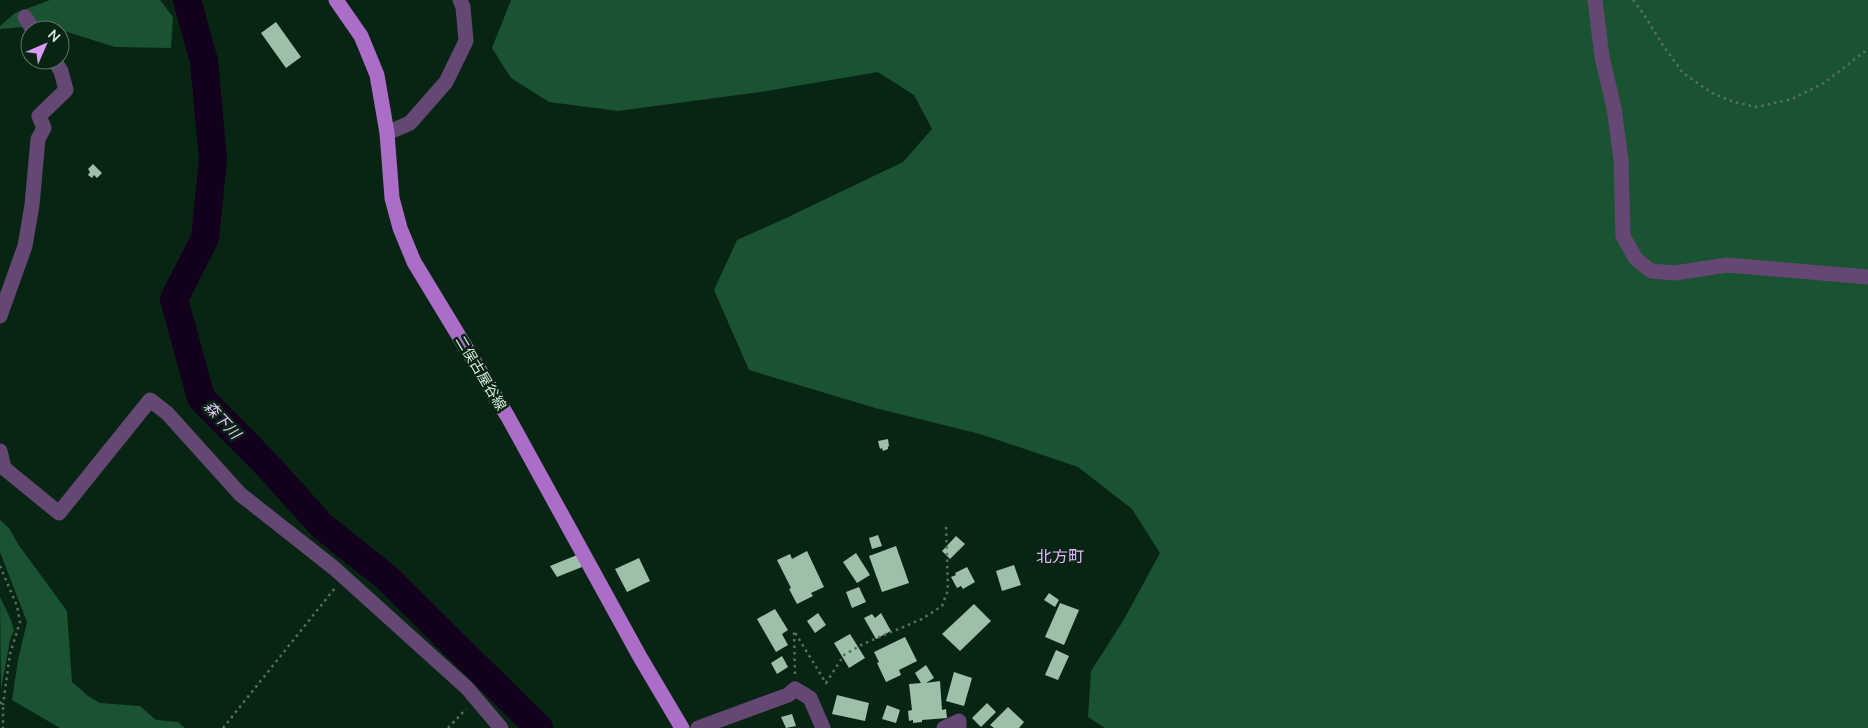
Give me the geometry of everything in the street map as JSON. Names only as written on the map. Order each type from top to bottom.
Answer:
[{"type":"main road","name":"二俣古屋谷線","points":[[336,0],[361,36],[377,75],[387,133],[392,198],[400,228],[414,262],[508,417],[635,649],[682,728]]},
{"type":"street","points":[[387,133],[410,124],[446,82],[466,41],[463,6],[460,0]]},
{"type":"street","points":[[1595,0],[1602,57],[1614,108],[1621,160],[1623,236],[1636,259],[1651,271],[1675,273],[1727,265],[1868,277]]},
{"type":"street","points":[[0,316],[25,246],[36,171],[38,140],[44,128],[39,116],[66,90],[60,70]]},
{"type":"street","points":[[0,451],[4,468],[59,513],[150,400],[167,413],[240,494],[344,578],[467,688],[501,728]]},
{"type":"street","points":[[698,728],[788,695],[795,689],[810,698],[823,728]]},
{"type":"street","points":[[944,728],[959,721],[959,728]]},
{"type":"path","points":[[1633,0],[1683,73],[1712,93],[1734,102],[1757,107],[1792,99],[1824,83],[1868,49]]},
{"type":"path","points":[[795,689],[794,631],[826,683],[844,655],[863,644],[922,619],[942,606],[948,590],[946,523]]},
{"type":"path","points":[[0,566],[17,606],[20,622],[10,654],[1,703],[3,728]]},
{"type":"path","points":[[223,728],[344,578]]},
{"type":"path","points":[[448,728],[476,698]]},
{"type":"green space","points":[[50,0],[160,0],[173,17],[171,48],[115,47],[70,33],[70,20],[20,20],[20,27],[0,29],[0,26],[15,13]]},
{"type":"green space","points":[[511,0],[1868,0],[1868,728],[1105,728],[1088,717],[1091,671],[1123,621],[1160,553],[1132,509],[1078,467],[980,434],[875,408],[749,370],[714,290],[737,240],[903,162],[932,129],[914,95],[878,72],[760,92],[618,111],[549,102],[511,78],[492,48]]},
{"type":"green space","points":[[0,520],[9,528],[18,544],[67,611],[72,682],[88,696],[100,703],[140,706],[156,720],[178,722],[185,728],[60,728],[12,700],[18,660],[27,622],[0,552]]},
{"type":"green space","points":[[0,597],[14,631],[10,640],[1,690]]},
{"type":"building","points":[[276,22],[301,57],[286,68],[261,33]]},
{"type":"building","points":[[93,164],[102,173],[97,178],[94,175],[92,178],[88,175],[90,172],[88,169]]},
{"type":"building","points":[[888,439],[888,449],[883,451],[882,448],[880,449],[878,441]]},
{"type":"building","points":[[878,535],[882,546],[872,549],[869,538]]},
{"type":"building","points":[[956,536],[965,544],[950,559],[942,551]]},
{"type":"building","points":[[896,546],[909,583],[882,592],[869,556]]},
{"type":"building","points":[[807,551],[824,587],[811,593],[813,596],[797,604],[777,560],[790,554],[792,559]]},
{"type":"building","points":[[856,553],[870,575],[857,583],[843,562]]},
{"type":"building","points":[[577,555],[582,567],[557,577],[550,566]]},
{"type":"building","points":[[639,558],[650,581],[627,592],[615,569]]},
{"type":"building","points":[[1014,565],[1021,585],[1002,591],[996,571]]},
{"type":"building","points":[[967,567],[975,582],[963,589],[961,586],[957,588],[951,577]]},
{"type":"building","points":[[859,587],[866,602],[852,608],[846,592]]},
{"type":"building","points":[[1049,593],[1059,600],[1055,607],[1044,600]]},
{"type":"building","points":[[1060,603],[1079,610],[1064,645],[1045,637]]},
{"type":"building","points":[[974,604],[991,621],[960,651],[942,634]]},
{"type":"building","points":[[775,609],[788,630],[782,634],[788,645],[776,652],[757,619]]},
{"type":"building","points":[[818,613],[826,625],[815,633],[807,621]]},
{"type":"building","points":[[881,613],[891,631],[876,639],[864,618],[872,614],[875,618]]},
{"type":"building","points":[[850,634],[865,658],[849,668],[834,643]]},
{"type":"building","points":[[905,637],[917,661],[899,670],[901,675],[886,682],[874,652]]},
{"type":"building","points":[[1056,650],[1069,656],[1058,680],[1045,675]]},
{"type":"building","points":[[782,656],[788,667],[777,674],[771,663]]},
{"type":"building","points":[[926,665],[934,678],[926,683],[940,681],[942,710],[946,709],[947,718],[922,720],[922,722],[913,723],[913,720],[909,721],[908,711],[912,710],[909,684],[921,683],[915,673]]},
{"type":"building","points":[[954,672],[972,678],[964,706],[946,701]]},
{"type":"building","points":[[837,695],[869,703],[865,721],[832,714]]},
{"type":"building","points":[[987,703],[996,712],[981,727],[972,718]]},
{"type":"building","points":[[887,705],[900,710],[896,723],[882,719]]},
{"type":"building","points":[[1008,707],[1024,722],[1019,728],[994,728],[990,725]]},
{"type":"building","points":[[792,714],[796,726],[786,728],[781,717]]},
{"type":"waterway","name":"森下川","points":[[187,0],[204,61],[213,159],[205,238],[174,299],[201,398],[268,466],[322,526],[386,577],[539,728]]},
{"type":"district","name":"北方町","points":[[1060,556]]}]
